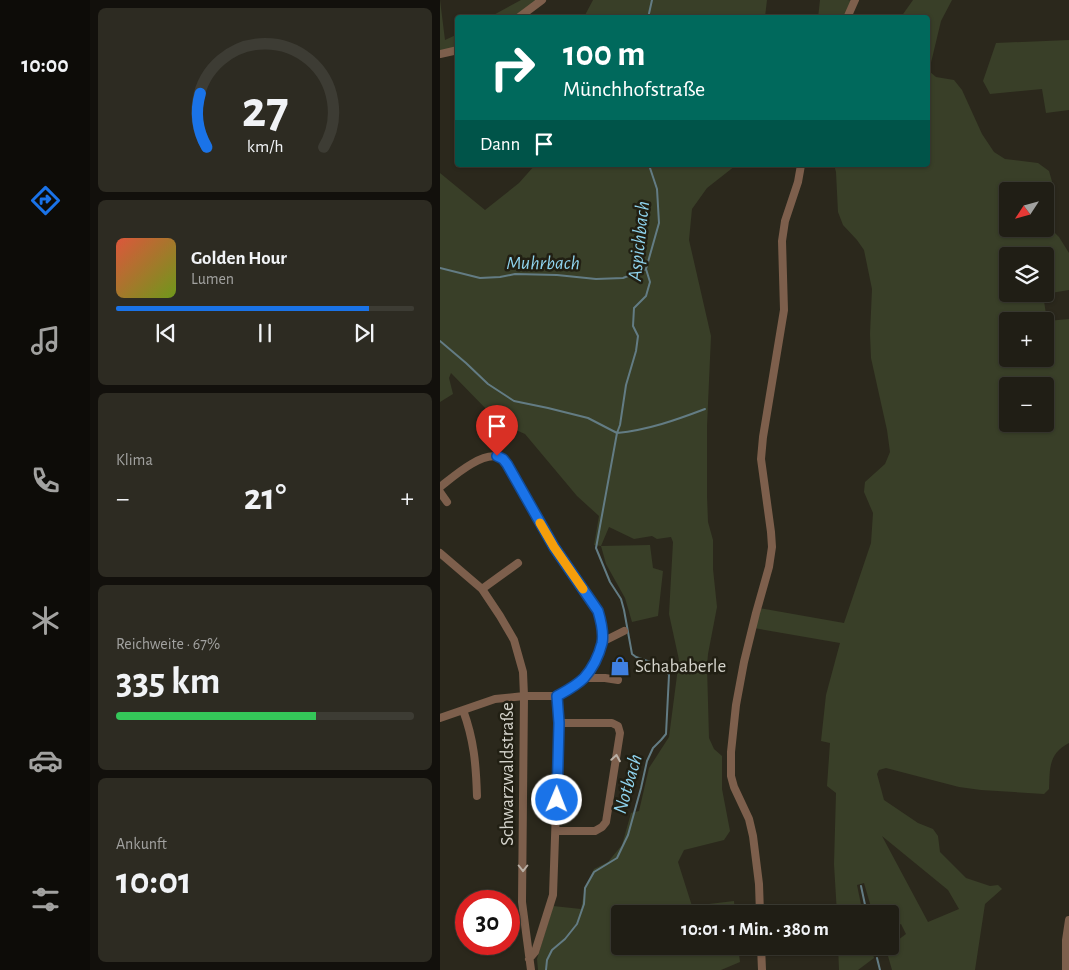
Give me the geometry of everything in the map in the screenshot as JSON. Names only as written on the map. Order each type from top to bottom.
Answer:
[{"type":"street","points":[[522,15],[542,0]]},
{"type":"street","points":[[848,15],[855,0]]},
{"type":"street","points":[[440,54],[455,51]]},
{"type":"street","points":[[760,905],[753,836],[749,819],[731,776],[731,752],[736,706],[744,662],[769,566],[772,547],[762,459],[763,437],[784,310],[782,241],[785,221],[802,167]]},
{"type":"street","points":[[440,487],[480,459],[488,456],[497,456],[503,459],[554,547],[598,611],[601,622],[602,642],[590,670],[573,686],[557,696],[524,696],[495,699],[440,718]]},
{"type":"street","points":[[440,492],[447,502]]},
{"type":"street","name":"Schwarzwaldstraße","points":[[440,553],[482,589],[514,640],[523,672],[522,902],[529,960],[532,970]]},
{"type":"street","points":[[482,589],[518,562]]},
{"type":"street","points":[[602,642],[624,631]]},
{"type":"street","points":[[583,678],[618,680]]},
{"type":"street","points":[[529,960],[535,952],[553,895],[559,723],[557,696]]},
{"type":"street","points":[[463,710],[470,729],[473,745],[476,796]]},
{"type":"street","points":[[556,831],[594,831],[602,827],[606,822],[620,733],[618,726],[612,723],[559,723]]},
{"type":"street","points":[[1066,970],[1066,940],[1069,920]]},
{"type":"street","points":[[526,929],[530,934],[541,934]]},
{"type":"street","points":[[761,955],[762,970]]},
{"type":"green space","points":[[440,0],[445,40],[455,35],[455,47],[440,51]]},
{"type":"green space","points":[[521,0],[538,0],[516,15],[494,15]]},
{"type":"green space","points":[[593,0],[767,0],[765,15],[585,15]]},
{"type":"green space","points":[[820,0],[852,1],[845,15],[818,15]]},
{"type":"green space","points":[[913,0],[952,0],[941,21],[930,67],[930,15],[902,15]]},
{"type":"green space","points":[[1069,40],[1069,110],[1046,113],[1042,89],[990,94],[983,81],[996,43]]},
{"type":"green space","points":[[930,72],[936,77],[954,80],[962,90],[982,134],[994,152],[1005,159],[1038,163],[1049,171],[1052,182],[999,182],[999,238],[1054,238],[1054,232],[1069,253],[1069,290],[1054,292],[1054,247],[999,247],[999,302],[1044,302],[1046,312],[999,312],[999,367],[1054,367],[1054,320],[1069,319],[1069,743],[1057,752],[1051,763],[1049,789],[1044,794],[959,787],[886,768],[879,770],[877,774],[884,800],[918,823],[933,829],[938,836],[940,852],[966,878],[990,886],[998,885],[1002,889],[985,904],[975,970],[892,970],[888,955],[899,955],[899,939],[906,934],[901,924],[899,925],[899,905],[870,905],[864,883],[857,885],[861,905],[836,905],[834,864],[836,793],[827,786],[830,743],[821,741],[826,695],[840,643],[754,628],[759,608],[844,623],[871,543],[873,513],[864,492],[865,482],[885,464],[890,452],[871,358],[872,289],[864,250],[843,225],[838,212],[835,167],[930,167]],"holes":[[[882,836],[948,890],[959,909],[928,922]]]},
{"type":"green space","points":[[533,167],[734,167],[707,188],[692,209],[689,240],[711,336],[707,426],[707,496],[708,522],[713,540],[713,569],[717,607],[707,666],[709,738],[714,749],[722,756],[722,789],[730,831],[724,840],[684,850],[678,862],[692,905],[611,905],[611,955],[739,955],[740,962],[721,970],[538,970],[537,959],[553,906],[581,909],[585,887],[594,869],[608,862],[622,845],[631,813],[639,811],[649,768],[669,737],[679,660],[669,614],[673,542],[671,537],[657,539],[652,536],[634,539],[609,527],[601,546],[594,545],[599,516],[577,496],[525,434],[489,412],[451,373],[449,378],[453,394],[440,402],[440,173],[485,210],[519,183]]},
{"type":"green space","points":[[650,545],[653,568],[663,571],[658,616],[632,622],[625,598],[606,564],[601,546]]},
{"type":"green space","points":[[734,901],[734,905],[700,905]]},
{"type":"green space","points":[[838,955],[873,955],[874,958],[858,970],[839,970]]},
{"type":"waterway","name":"Aspichbach","points":[[649,15],[652,0]]},
{"type":"waterway","name":"Notbach","points":[[546,970],[547,960],[552,950],[565,939],[577,924],[584,904],[585,888],[594,872],[617,858],[628,835],[647,761],[653,748],[666,734],[669,675],[662,666],[632,654],[621,599],[610,582],[596,548],[626,385],[636,351],[638,336],[633,326],[634,308],[646,296],[650,282],[646,269],[659,223],[657,189],[650,167]]},
{"type":"waterway","name":"Muhrbach","points":[[440,268],[480,278],[515,274],[557,275],[596,279],[623,278],[646,269]]},
{"type":"waterway","name":"Muhrbach","points":[[440,341],[488,384],[514,401],[588,418],[617,433]]},
{"type":"waterway","points":[[617,433],[651,427],[705,409]]},
{"type":"waterway","points":[[861,886],[865,905]]},
{"type":"waterway","points":[[877,958],[880,970]]},
{"type":"slow traffic","points":[[540,523],[583,589]]},
{"type":"place","name":"Schababerle","points":[[620,666]]},
{"type":"route","points":[[497,456],[507,464],[554,547],[598,611],[601,622],[602,642],[590,670],[573,686],[557,696],[559,723],[557,800]]}]
